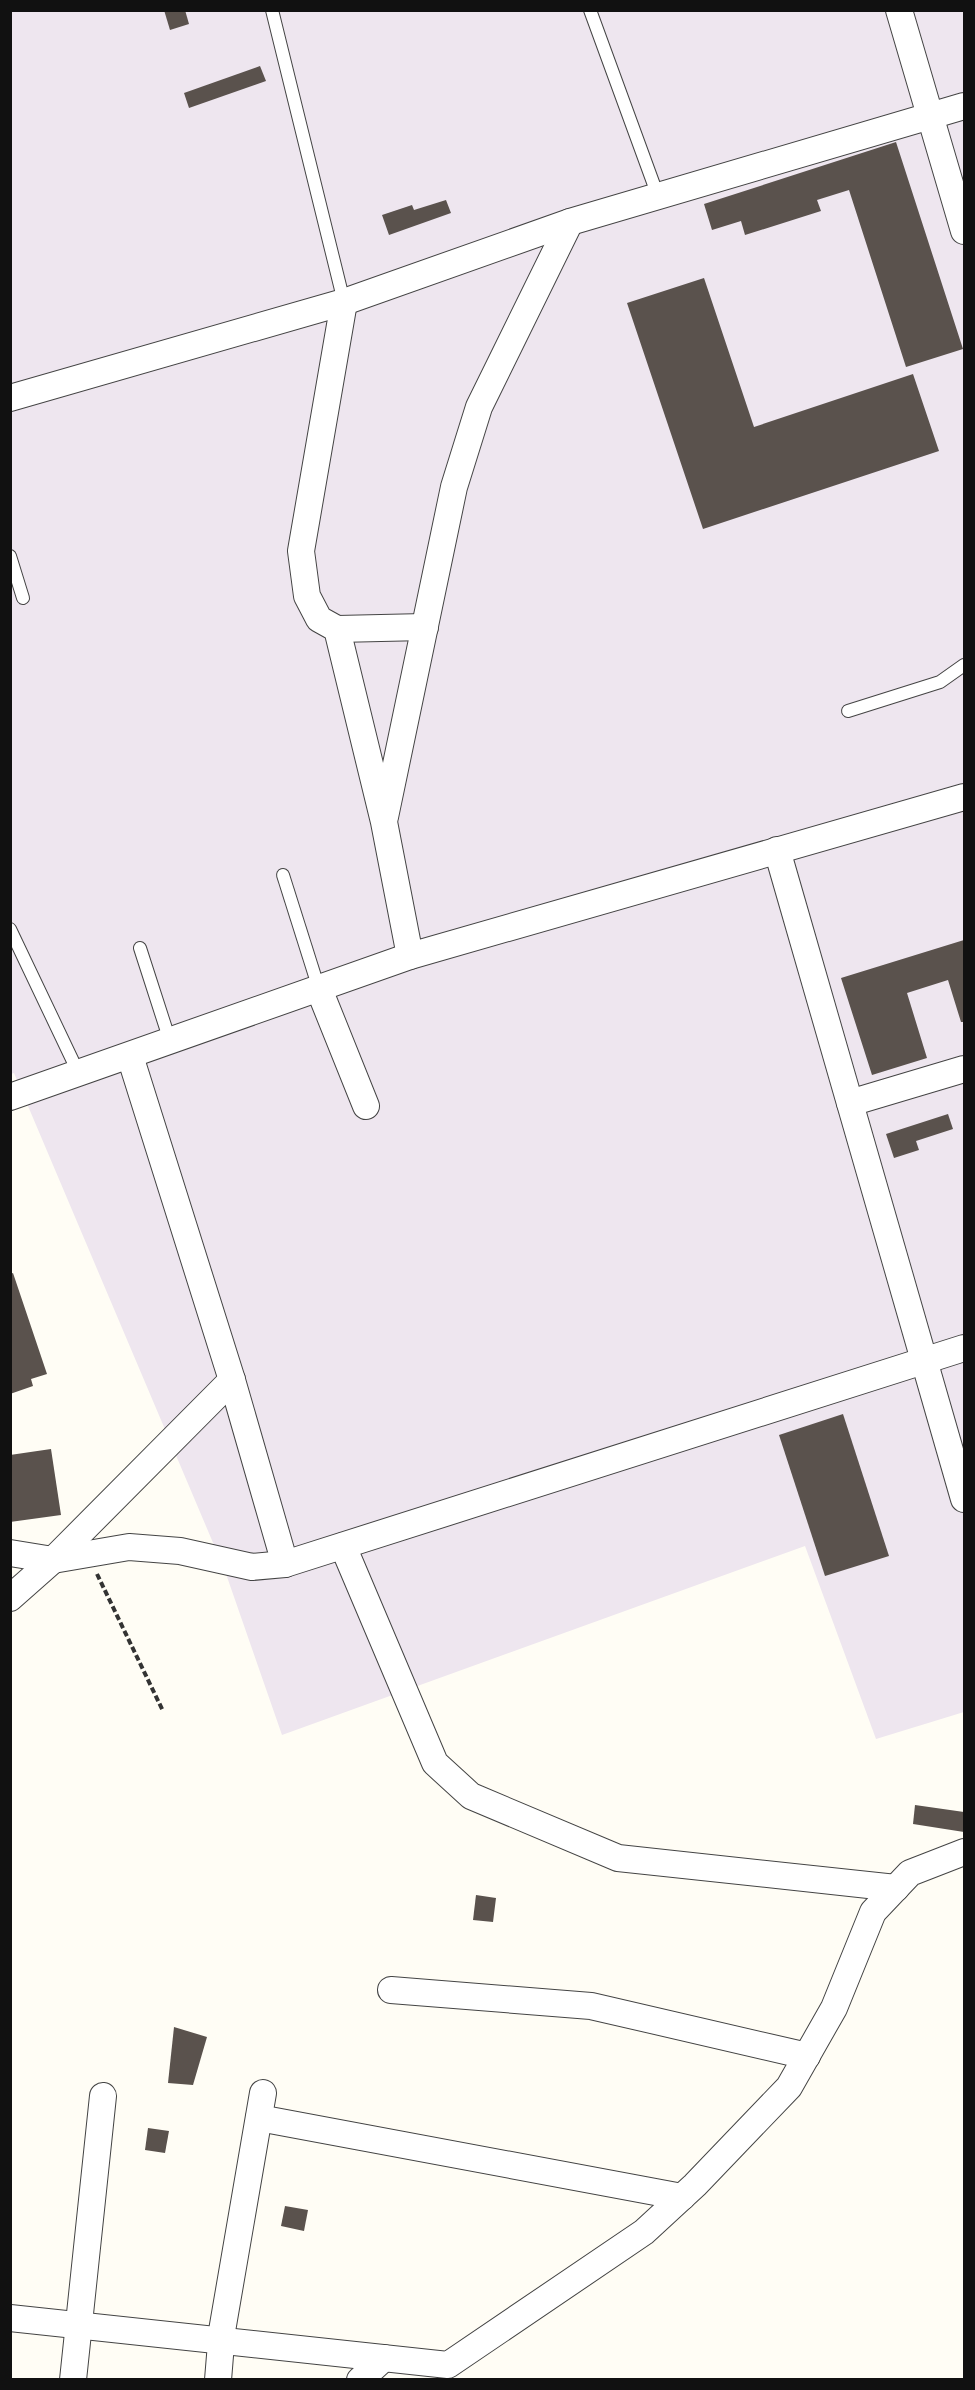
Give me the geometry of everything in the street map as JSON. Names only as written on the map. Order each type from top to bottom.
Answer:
[{"type":"street","points":[[899,10],[964,231]]},
{"type":"street","points":[[10,398],[344,302],[570,222],[964,106]]},
{"type":"street","points":[[384,822],[454,487],[479,407],[570,222]]},
{"type":"street","points":[[344,302],[300,551],[306,596],[319,619],[337,629],[425,627]]},
{"type":"street","points":[[337,629],[384,822],[410,956]]},
{"type":"street","points":[[10,1097],[410,956],[964,797]]},
{"type":"street","points":[[777,850],[964,1499]]},
{"type":"street","points":[[319,989],[366,1106]]},
{"type":"street","points":[[130,1056],[232,1380],[285,1564]]},
{"type":"street","points":[[850,1103],[964,1069]]},
{"type":"street","points":[[10,1553],[53,1560],[129,1547],[180,1551],[252,1567],[285,1564],[964,1348]]},
{"type":"street","points":[[10,1598],[53,1560],[232,1380]]},
{"type":"street","points":[[343,1546],[435,1763],[471,1796],[618,1858],[896,1888]]},
{"type":"street","points":[[10,2318],[448,2365],[644,2232],[682,2197],[789,2087],[834,2008],[873,1912],[910,1873],[957,1859]]},
{"type":"street","points":[[391,1989],[591,2006],[807,2056]]},
{"type":"street","points":[[218,2379],[220,2341],[263,2093]]},
{"type":"street","points":[[73,2379],[103,2096]]},
{"type":"street","points":[[259,2118],[682,2197]]},
{"type":"street","points":[[360,2379],[384,2358]]},
{"type":"lane","points":[[272,10],[344,302]]},
{"type":"lane","points":[[590,10],[658,196]]},
{"type":"lane","points":[[10,556],[23,598]]},
{"type":"lane","points":[[848,711],[940,682],[964,665]]},
{"type":"lane","points":[[283,875],[319,989]]},
{"type":"lane","points":[[10,929],[79,1074]]},
{"type":"lane","points":[[140,948],[170,1041]]},
{"type":"path","points":[[96,1572],[163,1711]]},
{"type":"shaded area","points":[[10,11],[964,11],[964,1712],[876,1739],[805,1546],[282,1735],[225,1571],[14,1073],[11,1074]]},
{"type":"building","points":[[164,10],[185,10],[189,24],[170,30]]},
{"type":"building","points":[[260,66],[266,81],[189,108],[184,93]]},
{"type":"building","points":[[896,142],[963,349],[906,367],[849,190],[817,200],[821,211],[745,235],[741,221],[712,230],[704,204]]},
{"type":"building","points":[[446,200],[451,213],[389,235],[382,215],[412,205],[414,210]]},
{"type":"building","points":[[704,278],[754,427],[913,374],[939,451],[703,529],[627,303]]},
{"type":"building","points":[[964,940],[964,1022],[961,1022],[948,980],[907,993],[927,1058],[872,1075],[841,978]]},
{"type":"building","points":[[948,1114],[953,1129],[916,1141],[919,1150],[894,1158],[886,1134]]},
{"type":"building","points":[[13,1273],[47,1374],[31,1379],[33,1386],[10,1394],[10,1274]]},
{"type":"building","points":[[843,1414],[889,1556],[825,1576],[779,1435]]},
{"type":"building","points":[[51,1449],[61,1515],[10,1522],[10,1455]]},
{"type":"building","points":[[915,1805],[964,1812],[964,1832],[913,1824]]},
{"type":"building","points":[[476,1895],[496,1898],[493,1922],[473,1920]]},
{"type":"building","points":[[174,2027],[207,2037],[193,2085],[168,2083]]},
{"type":"building","points":[[148,2128],[169,2131],[165,2153],[145,2150]]},
{"type":"building","points":[[285,2206],[308,2210],[304,2231],[281,2226]]}]
